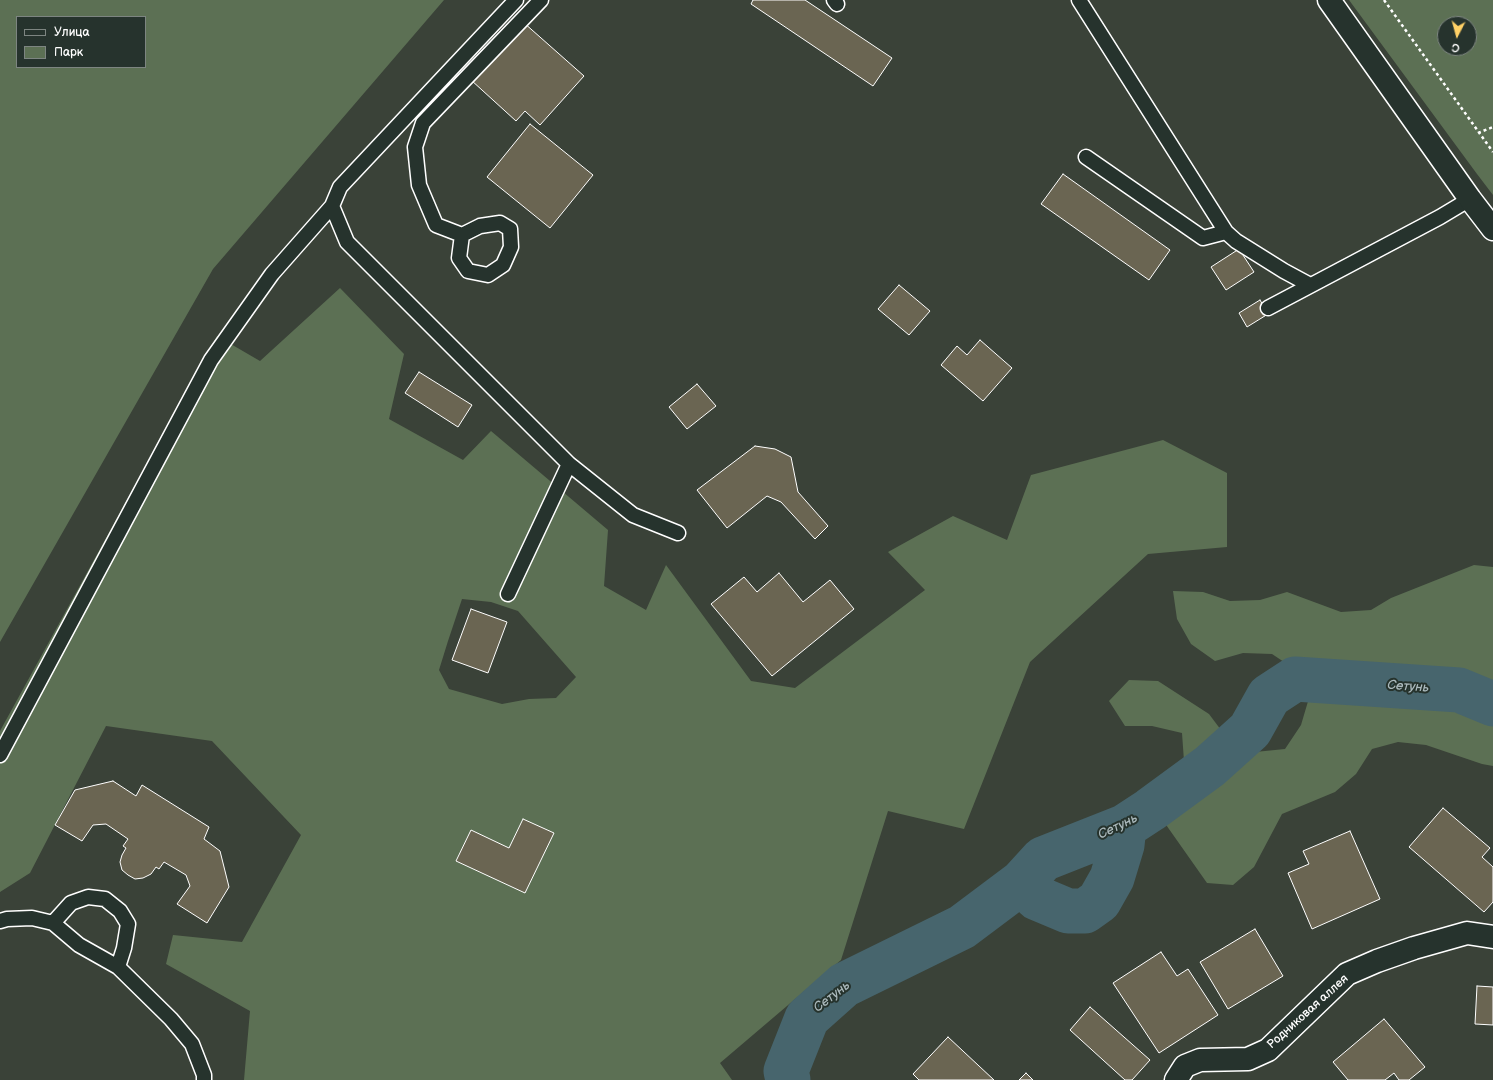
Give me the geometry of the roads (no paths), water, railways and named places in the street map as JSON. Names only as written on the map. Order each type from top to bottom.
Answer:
[{"type":"street","points":[[1329,0],[1470,199],[1493,229]]},
{"type":"street","name":"Родниковая аллея","points":[[1176,1080],[1185,1066],[1200,1060],[1248,1059],[1268,1050],[1347,974],[1377,961],[1414,948],[1467,933],[1493,936]]},
{"type":"lane","points":[[0,756],[211,360],[272,274],[332,206],[340,187],[516,0]]},
{"type":"lane","points":[[462,235],[436,225],[418,185],[415,147],[423,123],[541,0]]},
{"type":"lane","points":[[1078,0],[1226,232],[1236,241],[1284,271],[1310,285]]},
{"type":"lane","points":[[1086,157],[1203,238],[1226,232]]},
{"type":"lane","points":[[1268,308],[1440,217],[1470,199]]},
{"type":"lane","points":[[332,206],[347,242],[569,464],[633,515],[678,533]]},
{"type":"lane","points":[[508,594],[569,464]]},
{"type":"lane","points":[[54,922],[71,903],[88,897],[105,899],[120,911],[128,924],[124,948],[118,967]]},
{"type":"lane","points":[[0,921],[7,919],[32,918],[54,922],[79,945],[118,967],[171,1019],[192,1044],[204,1075],[204,1080]]},
{"type":"waterway","name":"Сетунь","points":[[788,1080],[786,1071],[807,1018],[844,985],[962,927],[1022,882],[1043,859],[1124,827],[1150,810],[1210,766],[1250,730],[1269,696],[1295,679],[1459,690],[1493,704]]},
{"type":"waterway","points":[[1022,882],[1037,898],[1068,911],[1085,911],[1099,901],[1112,878],[1122,845],[1124,827]]}]
